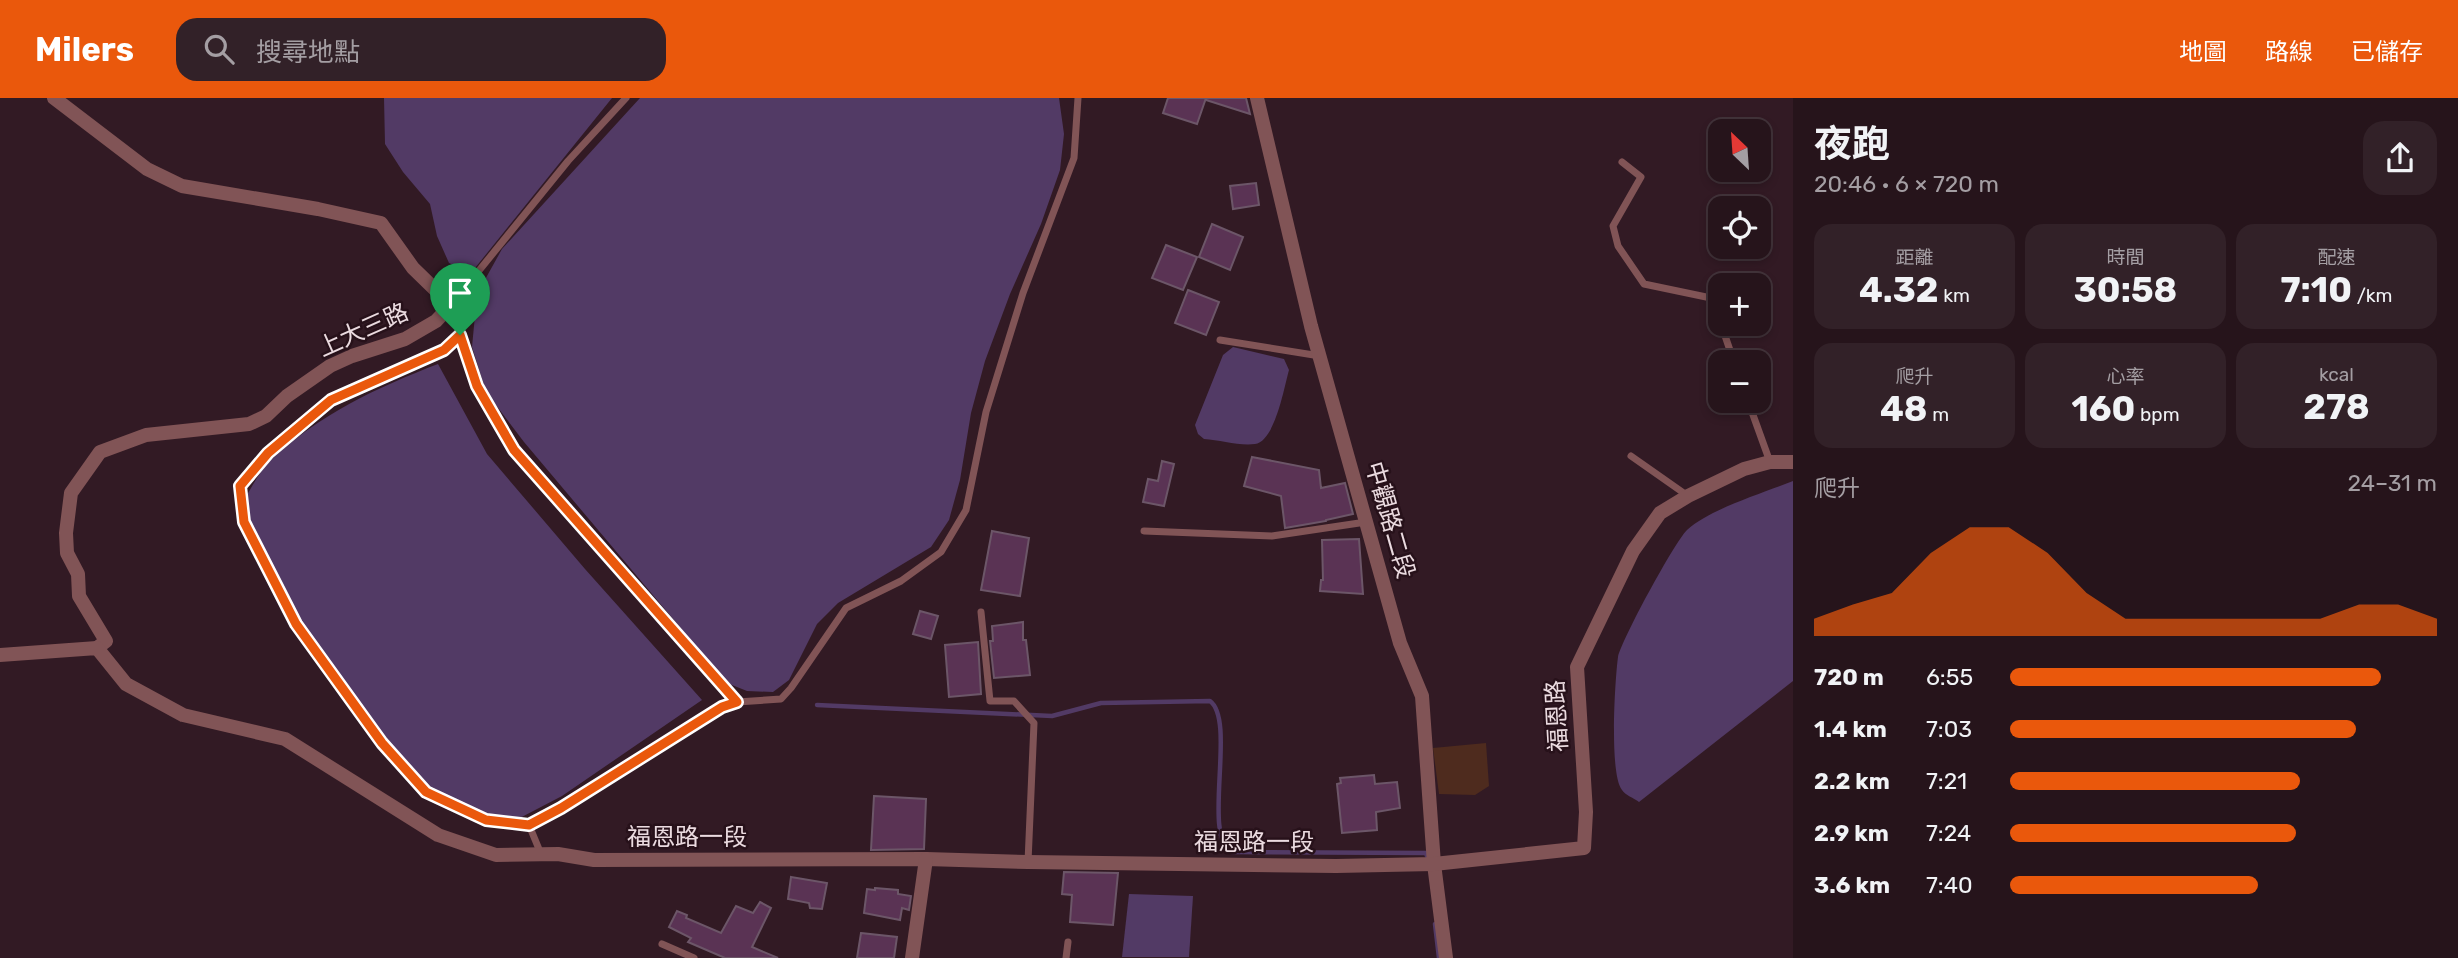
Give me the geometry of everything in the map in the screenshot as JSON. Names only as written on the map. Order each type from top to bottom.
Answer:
[{"type":"street","name":"上大三路","points":[[54,98],[147,169],[182,186],[318,209],[382,223],[413,268],[451,305],[436,321],[405,339],[330,366],[287,396],[266,416],[249,424],[146,435],[100,452],[71,493],[66,533],[67,553],[78,574],[79,596],[106,641],[97,648]]},
{"type":"street","name":"中觀路二段","points":[[1257,98],[1320,356],[1401,643],[1422,696],[1434,864],[1446,958]]},
{"type":"street","name":"福恩路","points":[[1434,864],[1584,848],[1586,812],[1577,667],[1633,551],[1660,513],[1688,496],[1744,469],[1770,462],[1793,462]]},
{"type":"street","points":[[0,655],[97,648]]},
{"type":"street","name":"福恩路一段","points":[[97,648],[126,684],[183,715],[285,739],[438,835],[496,855],[558,854],[594,860],[926,859],[1336,866],[1434,864]]},
{"type":"street","points":[[912,958],[926,859]]},
{"type":"lane","points":[[626,98],[568,160],[451,305],[477,386],[514,450],[737,702]]},
{"type":"lane","points":[[460,335],[444,350],[331,400],[268,453],[240,486],[244,522],[296,624],[382,743],[426,792],[486,820],[529,825],[561,808],[722,707],[737,702],[781,699],[846,608],[901,581],[941,552],[966,510],[986,412],[1023,293],[1074,158],[1078,98]]},
{"type":"lane","points":[[1622,162],[1641,177],[1613,226],[1618,246],[1644,284],[1708,297]]},
{"type":"lane","points":[[1220,340],[1320,356]]},
{"type":"lane","points":[[1752,413],[1770,462]]},
{"type":"lane","points":[[1631,456],[1688,496]]},
{"type":"lane","points":[[1144,531],[1272,536],[1368,522]]},
{"type":"lane","points":[[981,612],[990,701],[1014,701],[1034,723],[1028,862]]},
{"type":"lane","points":[[529,825],[541,854]]},
{"type":"lane","points":[[1066,958],[1069,942]]},
{"type":"lane","points":[[662,944],[694,958]]},
{"type":"shaded area","points":[[384,98],[612,98],[471,273],[449,263],[437,236],[430,204],[403,172],[385,144]]},
{"type":"shaded area","points":[[640,98],[1059,98],[1064,134],[1060,170],[985,361],[971,413],[960,480],[949,520],[931,547],[838,603],[817,624],[789,680],[773,692],[747,691],[727,683],[524,442],[486,392],[472,347],[477,294],[502,249]]},
{"type":"shaded area","points":[[1233,347],[1284,359],[1289,370],[1273,424],[1262,441],[1255,444],[1204,439],[1198,434],[1195,425],[1223,355]]},
{"type":"shaded area","points":[[438,364],[487,454],[702,700],[562,796],[516,820],[480,823],[436,797],[398,764],[309,642],[249,536],[244,500],[271,460],[308,429],[329,416],[393,382]]},
{"type":"shaded area","points":[[1793,481],[1793,681],[1639,802],[1622,790],[1615,766],[1618,657],[1629,631],[1661,571],[1687,530],[1723,508]]},
{"type":"shaded area","points":[[1486,743],[1489,786],[1475,795],[1439,794],[1433,748]]},
{"type":"shaded area","points":[[1129,894],[1193,896],[1189,957],[1122,957]]},
{"type":"building","points":[[1168,98],[1206,98],[1197,124],[1163,113]]},
{"type":"building","points":[[1246,98],[1250,114],[1206,100]]},
{"type":"building","points":[[1256,183],[1259,205],[1233,209],[1230,186]]},
{"type":"building","points":[[1212,224],[1243,237],[1230,270],[1199,257]]},
{"type":"building","points":[[1166,245],[1197,257],[1183,290],[1152,278]]},
{"type":"building","points":[[1188,290],[1219,302],[1206,335],[1175,323]]},
{"type":"building","points":[[1252,457],[1319,470],[1321,488],[1345,483],[1353,514],[1285,528],[1281,496],[1244,486]]},
{"type":"building","points":[[1162,461],[1174,464],[1164,506],[1143,502],[1148,479],[1158,481]]},
{"type":"building","points":[[992,531],[1029,538],[1020,596],[981,590]]},
{"type":"building","points":[[1359,539],[1363,594],[1320,591],[1323,580],[1322,540]]},
{"type":"building","points":[[920,611],[938,616],[931,639],[913,634]]},
{"type":"building","points":[[1023,622],[1023,640],[1026,640],[1030,675],[994,678],[990,641],[993,641],[992,626]]},
{"type":"building","points":[[978,642],[981,694],[949,697],[945,645]]},
{"type":"building","points":[[1374,775],[1375,784],[1397,782],[1400,808],[1376,812],[1377,830],[1342,833],[1337,784],[1341,783],[1340,778]]},
{"type":"building","points":[[874,796],[926,799],[924,849],[871,850]]},
{"type":"building","points":[[1064,872],[1118,873],[1113,925],[1070,922],[1072,895],[1062,894]]},
{"type":"building","points":[[791,877],[827,883],[822,909],[810,908],[809,903],[788,899]]},
{"type":"building","points":[[867,889],[898,890],[898,894],[911,896],[909,910],[902,908],[900,920],[864,913]]},
{"type":"building","points":[[760,902],[771,908],[752,947],[778,958],[725,958],[688,942],[691,938],[669,927],[677,911],[687,915],[686,918],[721,933],[736,906],[753,913]]},
{"type":"building","points":[[861,933],[897,937],[894,958],[857,958]]},
{"type":"waterway","points":[[817,705],[1052,716],[1101,703],[1210,701],[1217,713],[1220,731],[1219,825],[1223,842],[1232,852],[1426,853],[1427,856]]},
{"type":"waterway","points":[[1435,924],[1439,958]]},
{"type":"route","points":[[460,335],[477,386],[514,450],[737,702],[722,707],[561,808],[529,825],[486,820],[426,792],[382,743],[296,624],[244,522],[240,486],[268,453],[331,400],[444,350],[460,335]]}]
